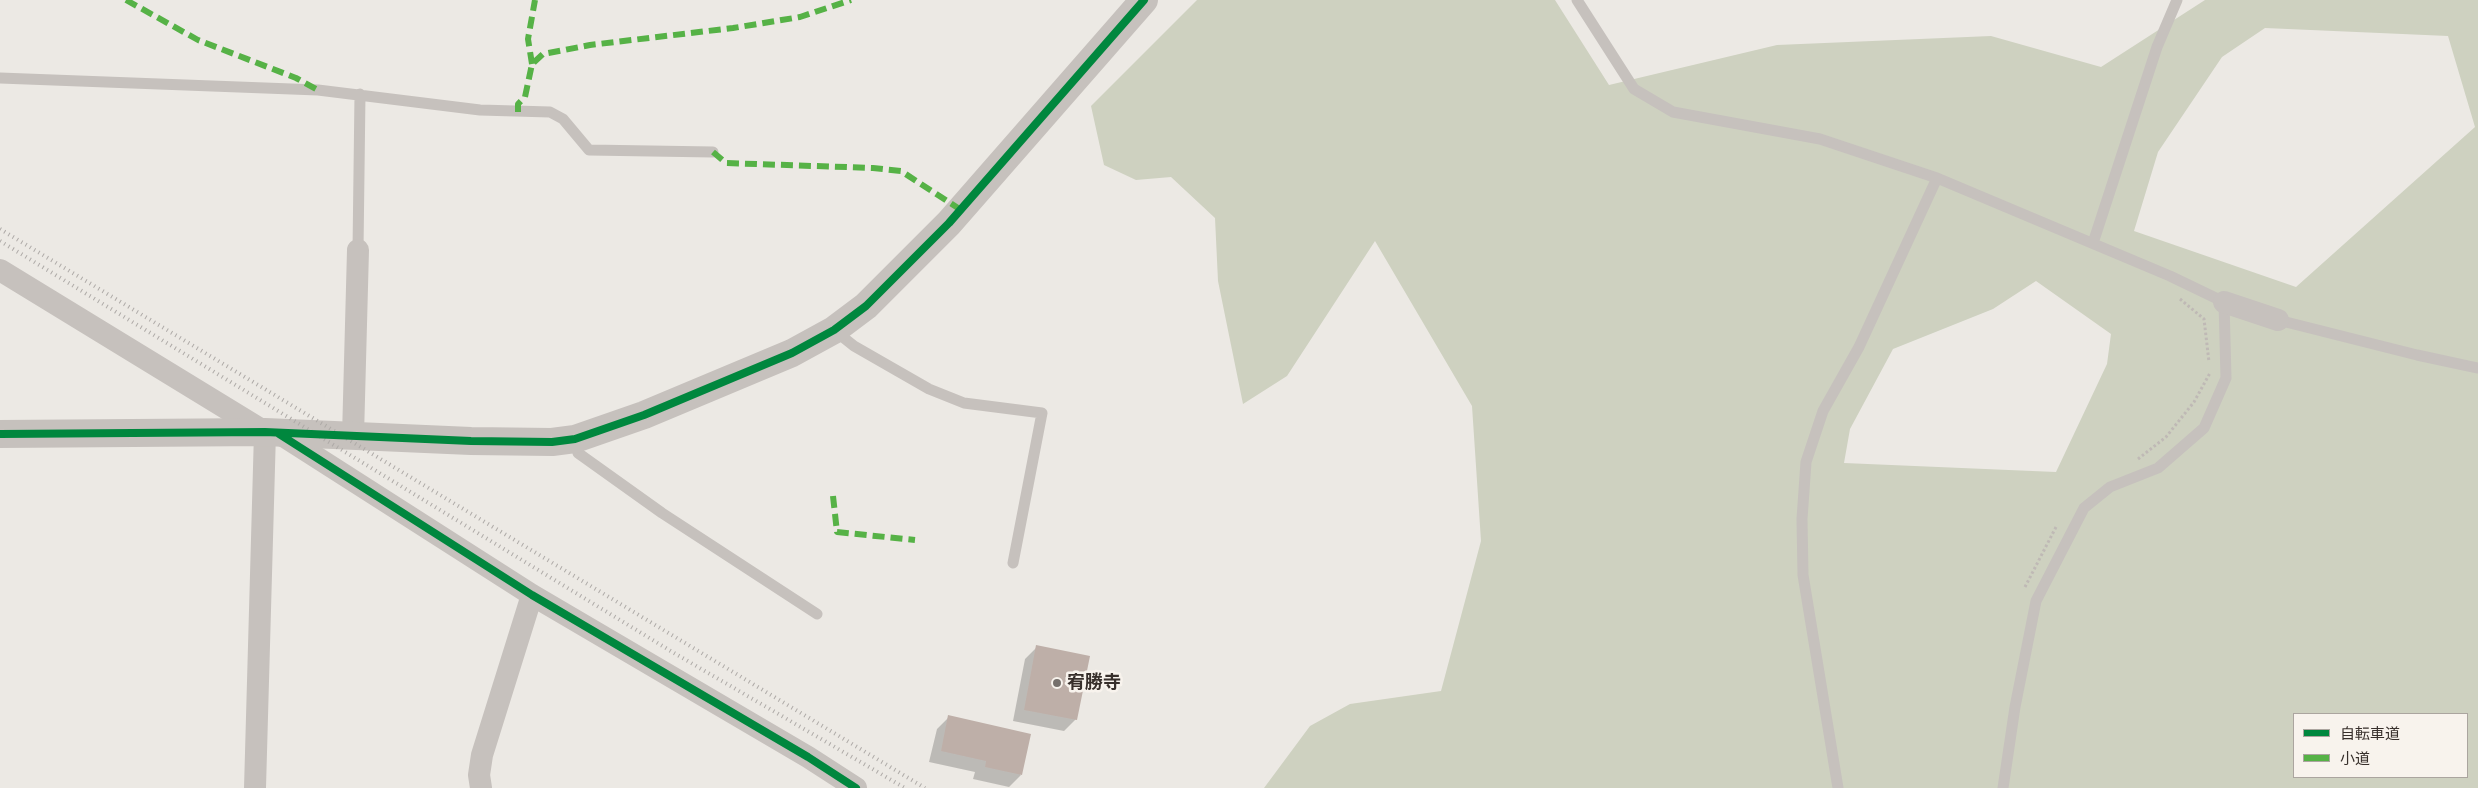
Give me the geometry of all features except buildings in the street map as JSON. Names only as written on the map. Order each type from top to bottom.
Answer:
[{"type":"street","points":[[0,434],[271,432],[471,441],[552,442],[575,439],[644,415],[782,357],[834,330],[866,306],[949,223],[1144,0]]},
{"type":"street","points":[[353,436],[358,250]]},
{"type":"street","points":[[0,270],[271,432],[532,595],[808,757],[856,788]]},
{"type":"street","points":[[2224,302],[2278,320]]},
{"type":"street","points":[[256,788],[271,432]]},
{"type":"street","points":[[480,788],[479,775],[482,755],[532,595]]},
{"type":"lane","points":[[1577,0],[1634,89],[1673,112],[1820,139],[1937,178],[2093,243],[2224,302],[2226,378],[2204,428],[2158,468],[2110,487],[2084,508],[2036,601],[2014,708],[2003,788]]},
{"type":"lane","points":[[2093,243],[2157,47],[2177,0]]},
{"type":"lane","points":[[0,78],[318,90],[472,110],[550,112],[564,119],[589,150],[713,152]]},
{"type":"lane","points":[[358,250],[360,94]]},
{"type":"lane","points":[[1838,788],[1803,574],[1802,520],[1806,462],[1823,410],[1858,347],[1937,178]]},
{"type":"lane","points":[[2278,320],[2416,355],[2478,368]]},
{"type":"lane","points":[[834,330],[854,346],[929,389],[964,403],[1042,413],[1013,564]]},
{"type":"lane","points":[[575,439],[578,453],[662,513],[817,614]]},
{"type":"green space","points":[[1197,0],[1555,0],[1609,85],[1777,45],[1991,36],[2101,67],[2205,0],[2478,0],[2478,788],[1264,788],[1310,726],[1350,704],[1441,691],[1481,541],[1472,406],[1375,241],[1287,376],[1243,404],[1218,281],[1215,218],[1171,177],[1136,180],[1104,165],[1091,106]],"holes":[[[2265,28],[2448,36],[2475,127],[2296,287],[2134,231],[2158,152],[2222,57]],[[2036,281],[2111,334],[2107,364],[2056,472],[1844,463],[1850,429],[1893,349],[1993,309]]]},
{"type":"railway","points":[[0,229],[925,788]]},
{"type":"railway","points":[[0,241],[674,653],[905,788]]},
{"type":"marked path","points":[[126,0],[198,40],[296,78],[318,90]]},
{"type":"marked path","points":[[532,64],[528,39],[535,0]]},
{"type":"marked path","points":[[518,112],[518,104],[525,97],[532,64],[543,54],[590,45],[733,28],[800,17],[851,0]]},
{"type":"marked path","points":[[713,152],[726,163],[873,168],[901,171],[961,210]]},
{"type":"marked path","points":[[833,496],[837,532],[915,540]]},
{"type":"cycle path","points":[[0,434],[265,432],[471,441],[552,442],[575,439],[644,415],[792,353],[834,330],[866,306],[949,223],[1144,0]]},
{"type":"cycle path","points":[[279,434],[532,595],[808,757],[856,788]]},
{"type":"place","name":"宥勝寺","points":[[1057,683]]}]
